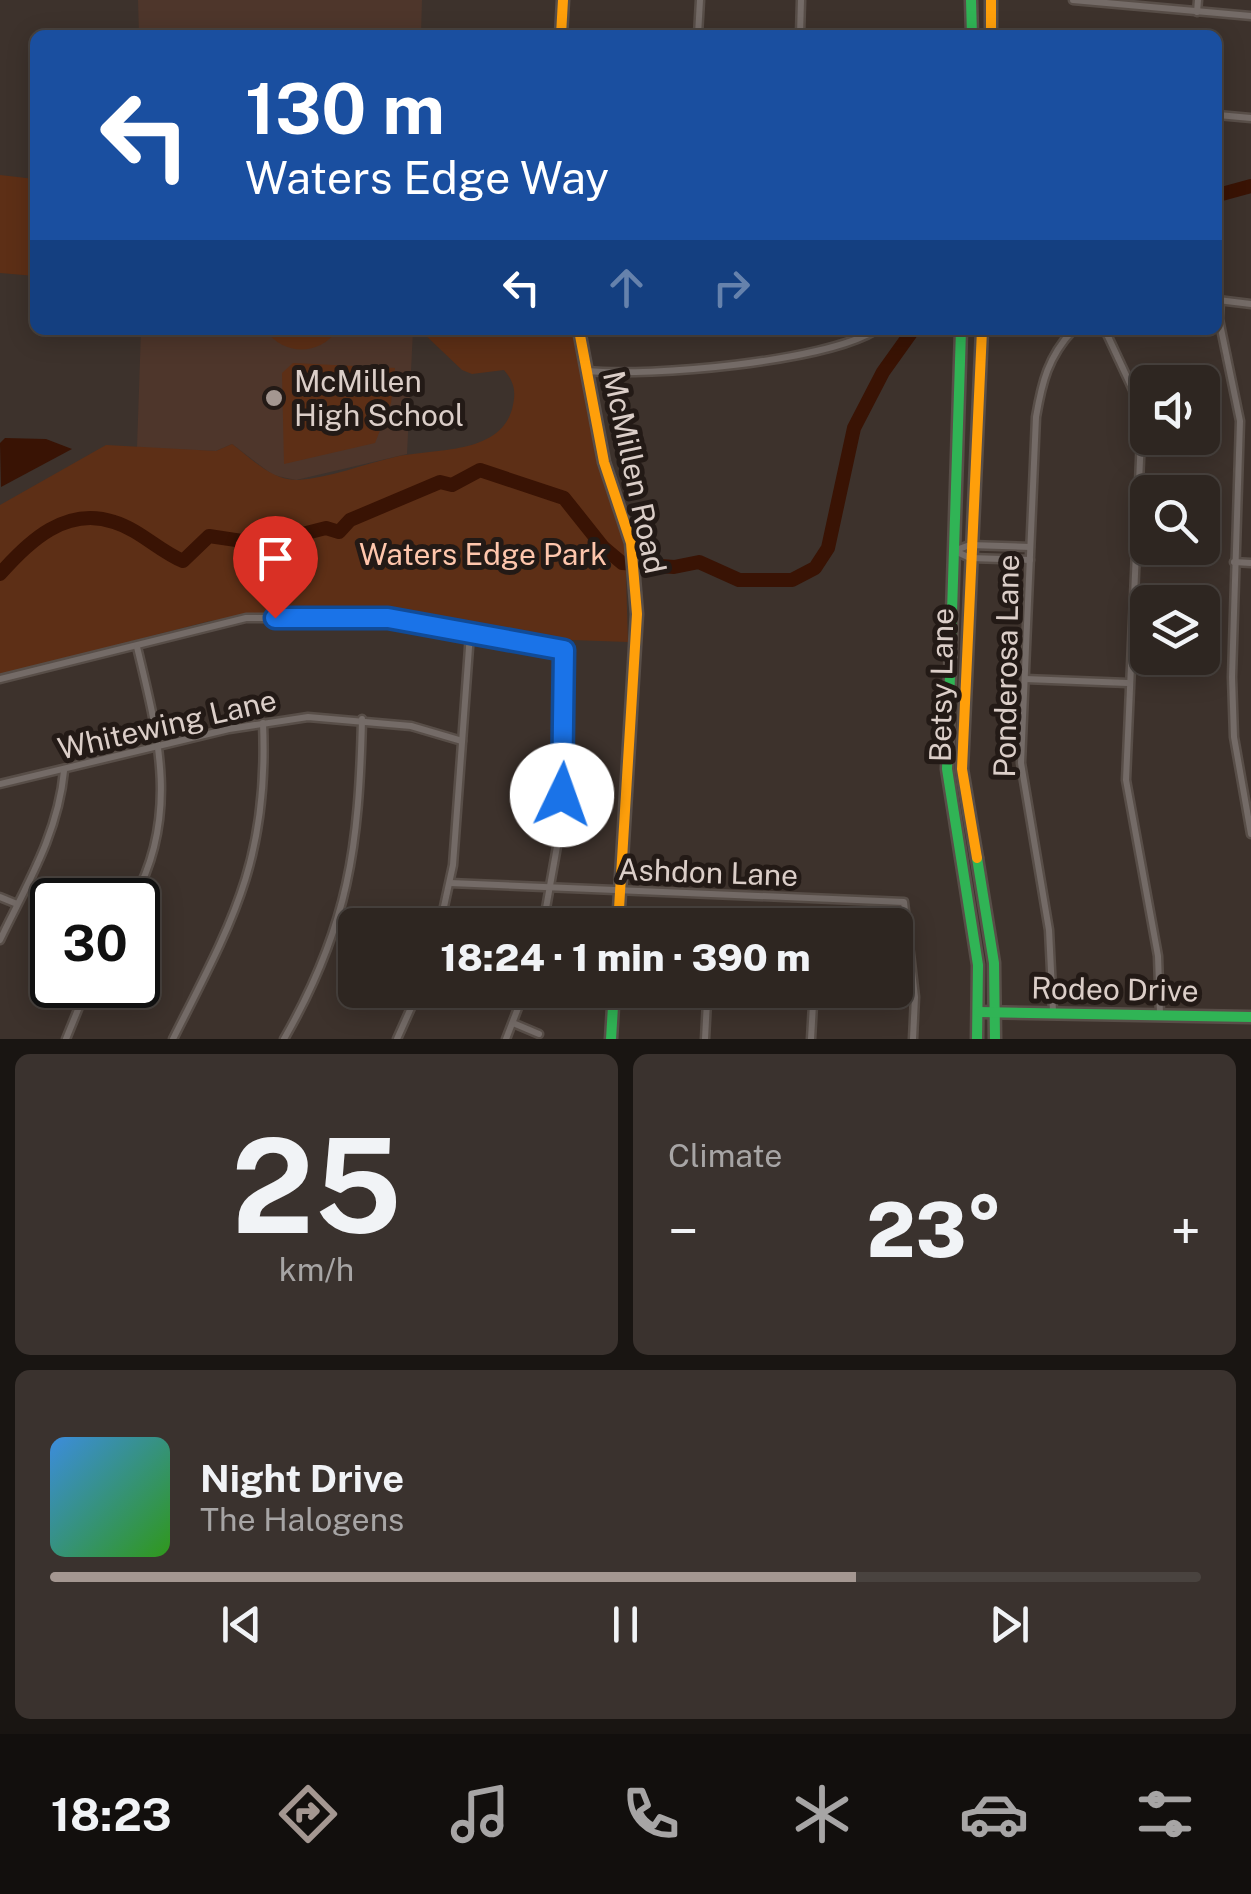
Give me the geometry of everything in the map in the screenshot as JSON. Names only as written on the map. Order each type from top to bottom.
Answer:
[{"type":"main road","points":[[561,30],[563,0]]},
{"type":"main road","points":[[971,0],[972,30]]},
{"type":"main road","points":[[991,0],[991,30]]},
{"type":"main road","name":"McMillen Road","points":[[581,335],[604,462],[630,543],[634,582],[636,635],[619,908]]},
{"type":"main road","name":"Betsy Lane","points":[[961,335],[947,769],[978,965],[977,1039]]},
{"type":"main road","name":"Betsy Lane","points":[[982,335],[962,769],[992,945],[995,1039]]},
{"type":"main road","points":[[611,1039],[613,1008]]},
{"type":"main road","name":"Rodeo Drive","points":[[979,1012],[1251,1017]]},
{"type":"street","points":[[698,30],[700,0]]},
{"type":"street","points":[[800,30],[802,0]]},
{"type":"street","points":[[1073,0],[1251,16]]},
{"type":"street","points":[[1185,0],[1185,11]]},
{"type":"street","points":[[1197,12],[1198,0]]},
{"type":"street","points":[[1222,116],[1251,118]]},
{"type":"street","points":[[1222,300],[1251,304]]},
{"type":"street","points":[[1222,334],[1240,421],[1234,562],[1234,737],[1251,834]]},
{"type":"street","points":[[587,371],[667,372],[816,350],[861,335]]},
{"type":"street","name":"Ponderosa Lane","points":[[1053,1012],[1055,976],[1050,930],[1021,764],[1036,417],[1042,378],[1054,350],[1068,335]]},
{"type":"street","points":[[1107,335],[1133,390],[1140,437],[1126,780],[1158,956],[1160,1014]]},
{"type":"street","points":[[955,551],[970,545],[1030,546]]},
{"type":"street","points":[[955,551],[970,558],[1030,560]]},
{"type":"street","points":[[1234,562],[1251,563]]},
{"type":"street","points":[[0,679],[246,618],[388,618],[564,650],[561,824],[547,908]]},
{"type":"street","points":[[444,908],[450,882],[470,634]]},
{"type":"street","points":[[137,647],[161,746],[163,797],[141,878]]},
{"type":"street","points":[[1025,679],[1128,683]]},
{"type":"street","name":"Whitewing Lane","points":[[0,784],[262,722],[308,717],[412,726],[462,741]]},
{"type":"street","points":[[284,1039],[329,951],[348,892],[360,807],[362,719]]},
{"type":"street","points":[[173,1039],[232,924],[248,880],[262,785],[262,722]]},
{"type":"street","points":[[0,940],[44,853],[61,808],[64,771]]},
{"type":"street","name":"Ashdon Lane","points":[[450,882],[904,902],[916,997],[913,1039]]},
{"type":"street","points":[[0,897],[17,904]]},
{"type":"street","points":[[66,1039],[79,1008]]},
{"type":"street","points":[[396,1039],[411,1008]]},
{"type":"street","points":[[506,1039],[518,1008]]},
{"type":"street","points":[[705,1039],[707,1008]]},
{"type":"street","points":[[810,1039],[813,1008]]},
{"type":"street","points":[[513,1023],[539,1034]]},
{"type":"shaded area","points":[[138,0],[422,0],[421,30],[139,30]]},
{"type":"shaded area","name":"McMillen High School","points":[[141,335],[413,335],[407,454],[296,480],[273,475],[232,444],[216,451],[137,448]]},
{"type":"shaded area","points":[[5,438],[46,439],[72,449],[1,487],[0,443]]},
{"type":"green space","points":[[0,175],[30,178],[30,276],[0,273]]},
{"type":"green space","points":[[269,335],[334,335],[321,345],[302,350]]},
{"type":"green space","name":"Waters Edge Park","points":[[425,335],[576,335],[598,459],[625,542],[628,642],[515,638],[400,614],[297,609],[210,621],[0,675],[0,505],[106,445],[216,451],[232,444],[271,473],[298,480],[395,457],[464,447],[496,433],[507,422],[514,395],[504,370],[472,374],[462,370]]},
{"type":"green space","points":[[293,363],[395,368],[391,403],[375,443],[284,464],[282,373]]},
{"type":"waterway","points":[[1222,194],[1251,186]]},
{"type":"waterway","points":[[0,574],[36,539],[80,519],[114,522],[183,561],[209,536],[263,544],[326,528],[339,532],[350,520],[440,482],[452,485],[480,470],[564,498],[603,547],[622,563],[674,567],[699,562],[739,580],[792,580],[815,568],[828,548],[854,428],[883,372],[909,335]]},
{"type":"traffic: fast","points":[[971,0],[972,30]]},
{"type":"traffic: fast","points":[[961,335],[947,769],[978,965],[977,1039]]},
{"type":"traffic: fast","points":[[977,858],[994,963],[995,1039]]},
{"type":"traffic: fast","points":[[611,1039],[613,1008]]},
{"type":"traffic: fast","points":[[979,1012],[1251,1017]]},
{"type":"traffic: slow","points":[[561,30],[563,0]]},
{"type":"traffic: slow","points":[[991,0],[991,30]]},
{"type":"traffic: slow","points":[[580,335],[604,462],[631,543],[637,614],[619,908]]},
{"type":"traffic: slow","points":[[977,858],[962,769],[982,335]]},
{"type":"place","name":"McMillen High School","points":[[274,398]]},
{"type":"route","points":[[275,618],[388,618],[564,650],[567,668],[562,795]]}]
